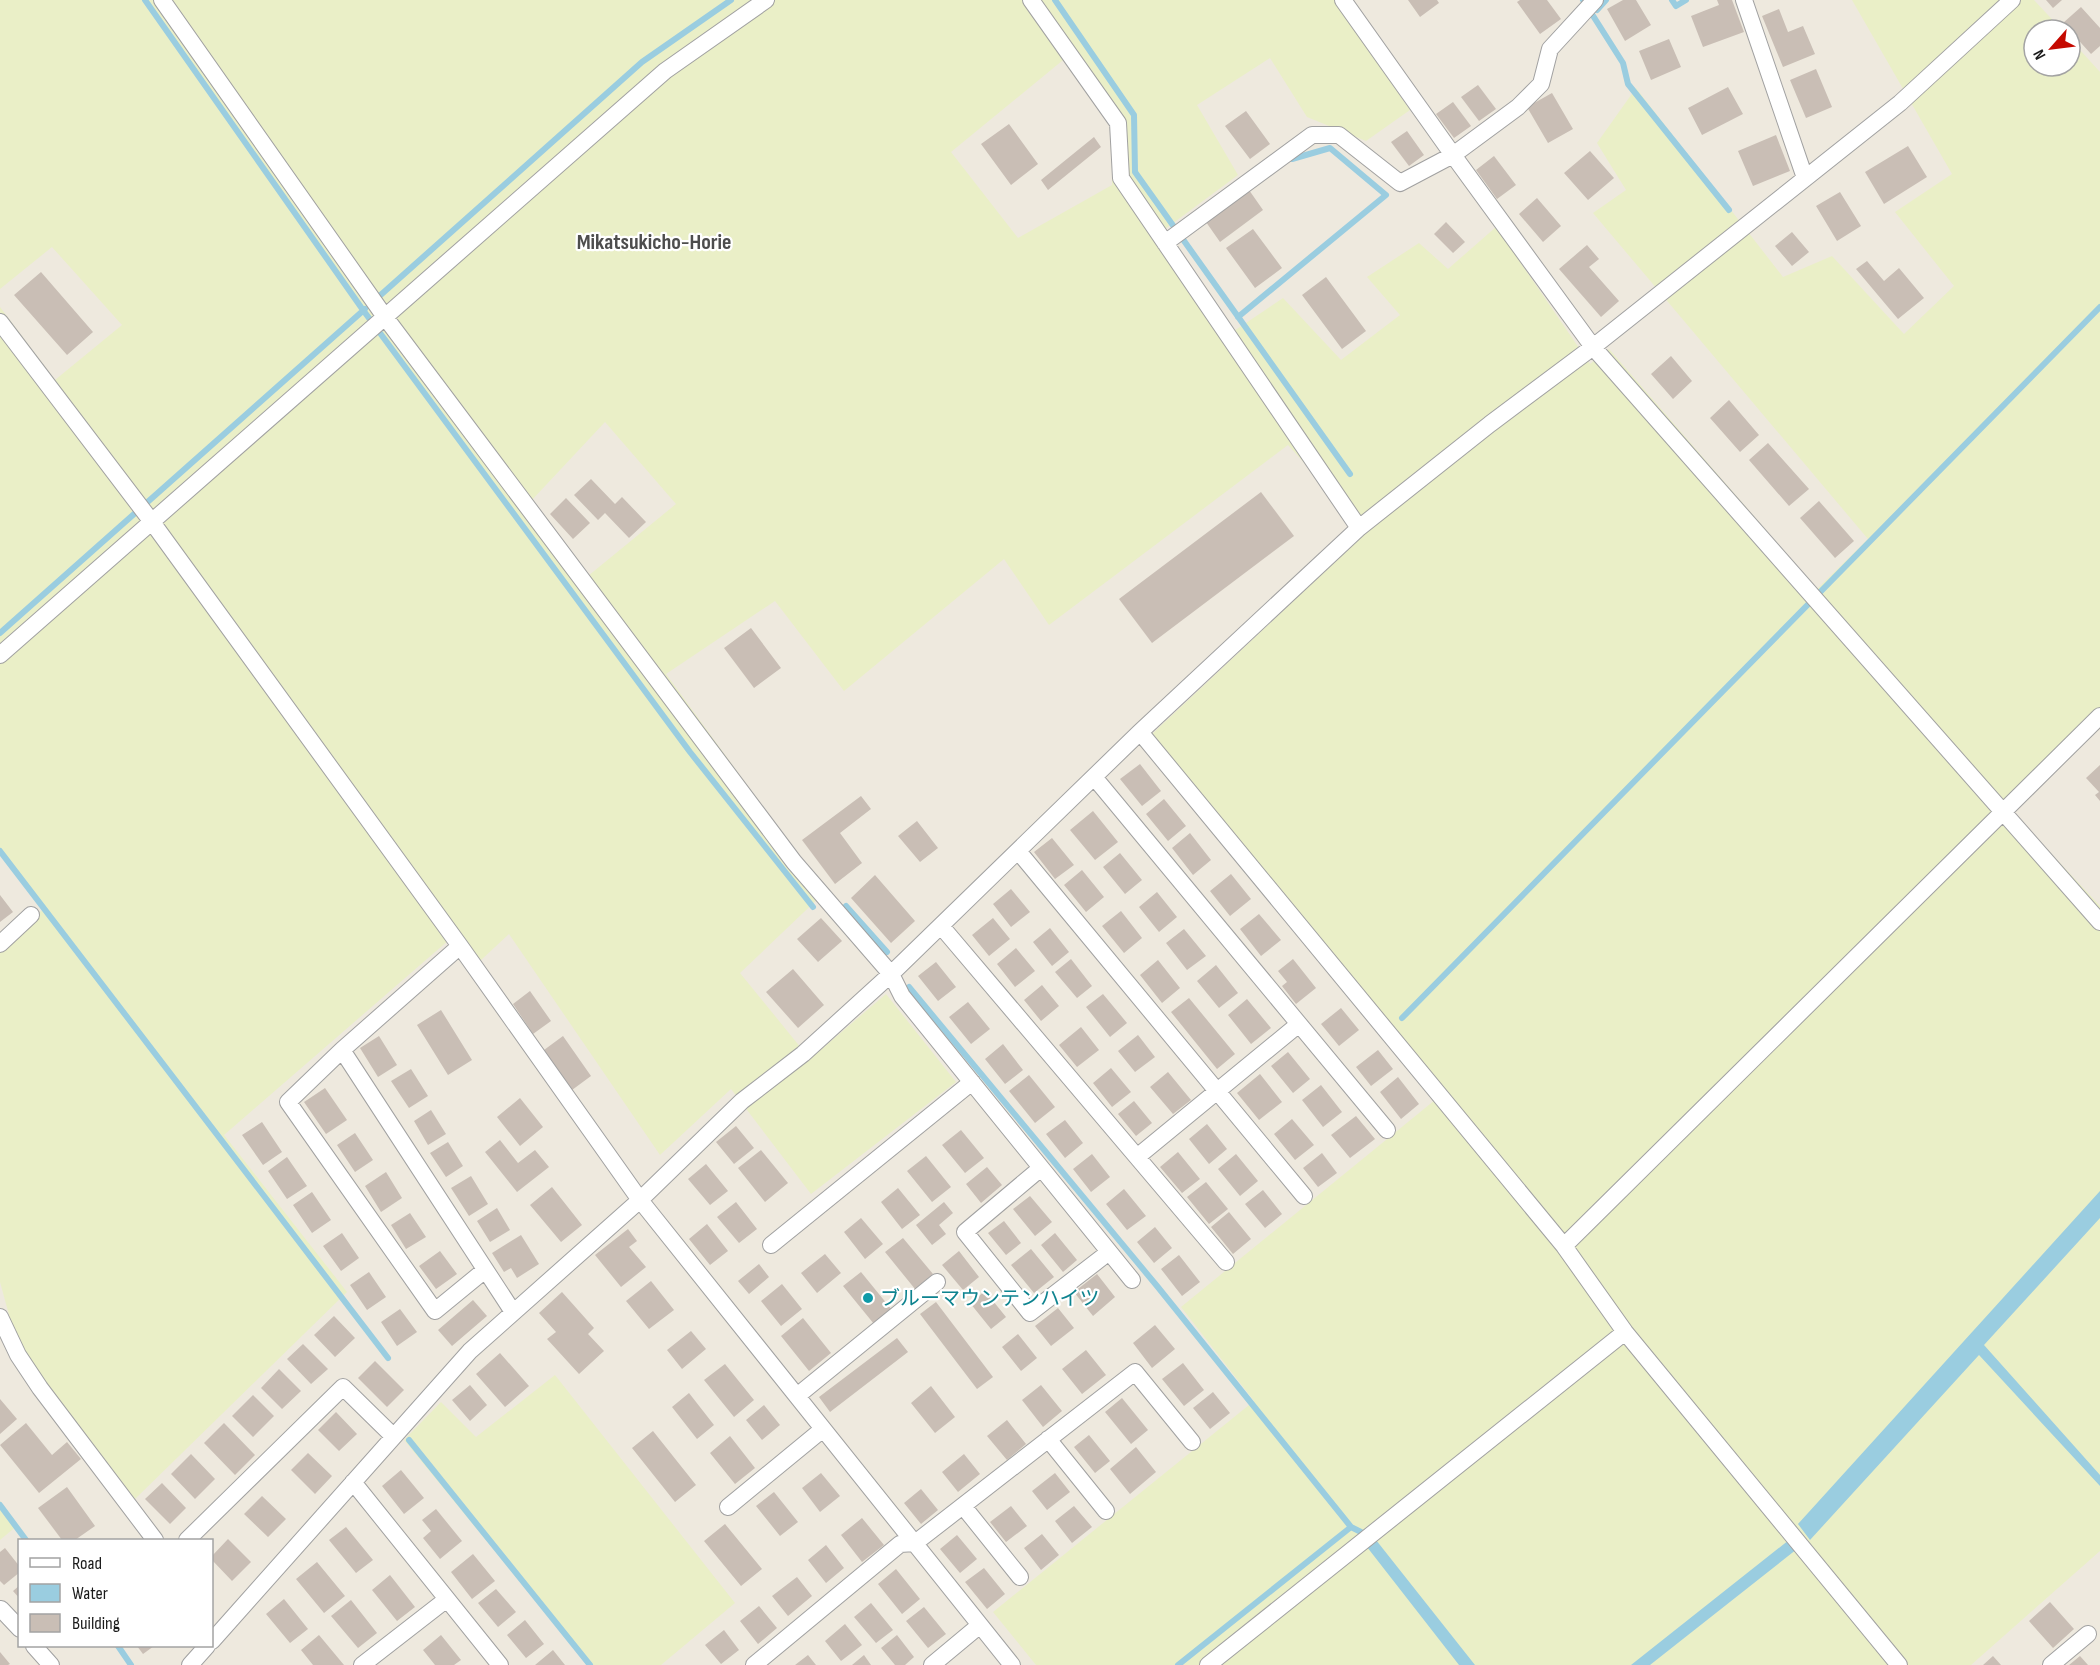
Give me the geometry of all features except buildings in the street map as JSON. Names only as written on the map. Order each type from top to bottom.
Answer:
[{"type":"street","points":[[162,0],[385,317],[794,862],[891,974],[902,996],[1132,1280]]},
{"type":"street","points":[[0,655],[665,71],[766,0]]},
{"type":"street","points":[[1031,0],[1118,123],[1120,178],[1359,528]]},
{"type":"street","points":[[1343,0],[1593,347],[2100,922]]},
{"type":"street","points":[[1165,243],[1312,135],[1339,135],[1400,183],[1453,155],[1518,108],[1541,84],[1550,49],[1595,0]]},
{"type":"street","points":[[1744,0],[1805,178]]},
{"type":"street","points":[[214,1631],[353,1482],[470,1351],[640,1200],[742,1101],[803,1054],[891,974],[1140,732],[1359,528],[1490,424],[1593,347],[1900,103],[2012,0]]},
{"type":"street","points":[[0,322],[152,522],[460,946],[640,1200],[1012,1665]]},
{"type":"street","points":[[1564,1246],[2100,717]]},
{"type":"street","points":[[1140,732],[1564,1246],[1625,1332],[1899,1665]]},
{"type":"street","points":[[1094,777],[1387,1130]]},
{"type":"street","points":[[1018,851],[1304,1196]]},
{"type":"street","points":[[0,944],[31,915]]},
{"type":"street","points":[[941,926],[1226,1262]]},
{"type":"street","points":[[460,946],[342,1050],[288,1102],[435,1311],[486,1270]]},
{"type":"street","points":[[1137,1157],[1299,1024]]},
{"type":"street","points":[[342,1050],[513,1312]]},
{"type":"street","points":[[771,1245],[972,1082]]},
{"type":"street","points":[[1041,1168],[965,1232],[1030,1313],[1109,1252]]},
{"type":"street","points":[[797,1396],[937,1282]]},
{"type":"street","points":[[0,1317],[18,1355],[40,1388],[154,1539]]},
{"type":"street","points":[[1208,1665],[1625,1332]]},
{"type":"street","points":[[754,1665],[900,1544],[915,1543],[1135,1372],[1192,1442]]},
{"type":"street","points":[[188,1539],[343,1387],[393,1436]]},
{"type":"street","points":[[728,1507],[823,1429]]},
{"type":"street","points":[[1048,1439],[1106,1511]]},
{"type":"street","points":[[353,1482],[500,1665]]},
{"type":"street","points":[[963,1506],[1020,1577]]},
{"type":"street","points":[[362,1665],[447,1599]]},
{"type":"street","points":[[0,1608],[18,1627]]},
{"type":"street","points":[[932,1665],[980,1625]]},
{"type":"street","points":[[2051,1665],[2088,1634]]},
{"type":"street","points":[[35,1647],[51,1665]]},
{"type":"street","points":[[190,1665],[206,1647]]},
{"type":"green space","points":[[0,0],[1340,0],[1336,3],[1410,110],[1366,141],[1307,117],[1270,58],[1197,105],[1238,175],[1153,238],[1222,339],[1283,298],[1341,360],[1400,315],[1367,277],[1419,243],[1448,269],[1496,227],[1590,364],[1609,349],[1817,589],[1868,539],[1593,213],[1626,190],[1597,143],[1636,88],[1783,277],[1832,256],[1904,334],[1954,286],[1895,212],[1952,174],[1852,0],[2034,0],[2051,18],[2022,18],[2022,78],[2082,78],[2082,52],[2100,72],[2100,709],[2003,802],[2100,906],[2100,1551],[1971,1665],[1036,1665],[993,1612],[1254,1401],[1181,1307],[1446,1091],[1151,735],[1367,532],[1288,445],[1049,625],[1004,559],[844,691],[775,601],[666,674],[825,892],[740,973],[810,1059],[886,994],[956,1082],[811,1194],[731,1089],[660,1155],[509,934],[480,961],[457,933],[224,1135],[347,1292],[135,1499],[17,1344],[0,1282],[0,952],[44,908],[0,853],[0,307],[55,380],[122,325],[52,247],[0,289]],"holes":[[[1068,56],[1113,124],[1112,185],[1018,238],[951,152]],[[605,422],[676,504],[588,576],[531,501]]]},
{"type":"green space","points":[[555,1375],[735,1603],[661,1665],[588,1665],[404,1440],[441,1402],[476,1437]]},
{"type":"green space","points":[[0,1501],[18,1525],[0,1540]]},
{"type":"water","points":[[2100,1191],[2100,1218],[1984,1345],[2100,1475],[2100,1486],[1979,1355],[1810,1540],[1798,1524]]},
{"type":"water","points":[[1376,1540],[1475,1665],[1459,1665],[1367,1547]]},
{"type":"water","points":[[1789,1540],[1797,1549],[1650,1665],[1631,1665]]},
{"type":"waterway","points":[[145,0],[363,310],[690,752],[813,907]]},
{"type":"waterway","points":[[375,300],[642,62],[731,0]]},
{"type":"waterway","points":[[1055,0],[1134,115],[1135,172],[1350,474]]},
{"type":"waterway","points":[[1583,0],[1623,63],[1628,84],[1729,210]]},
{"type":"waterway","points":[[1597,10],[1606,0]]},
{"type":"waterway","points":[[1672,0],[1676,6],[1686,0]]},
{"type":"waterway","points":[[1238,317],[1386,195],[1330,148],[1292,159]]},
{"type":"waterway","points":[[1402,1018],[2100,307]]},
{"type":"waterway","points":[[0,633],[365,309]]},
{"type":"waterway","points":[[0,851],[388,1358]]},
{"type":"waterway","points":[[846,906],[887,952]]},
{"type":"waterway","points":[[909,987],[1157,1286],[1351,1527]]},
{"type":"waterway","points":[[409,1440],[590,1665]]},
{"type":"waterway","points":[[0,1505],[25,1539]]},
{"type":"waterway","points":[[1178,1665],[1351,1527],[1366,1537]]},
{"type":"waterway","points":[[119,1647],[131,1665]]},
{"type":"place","name":"ブルーマウンテンハイツ","points":[[868,1298]]},
{"type":"district","name":"Mikatsukicho-Horie","points":[[654,241]]}]
